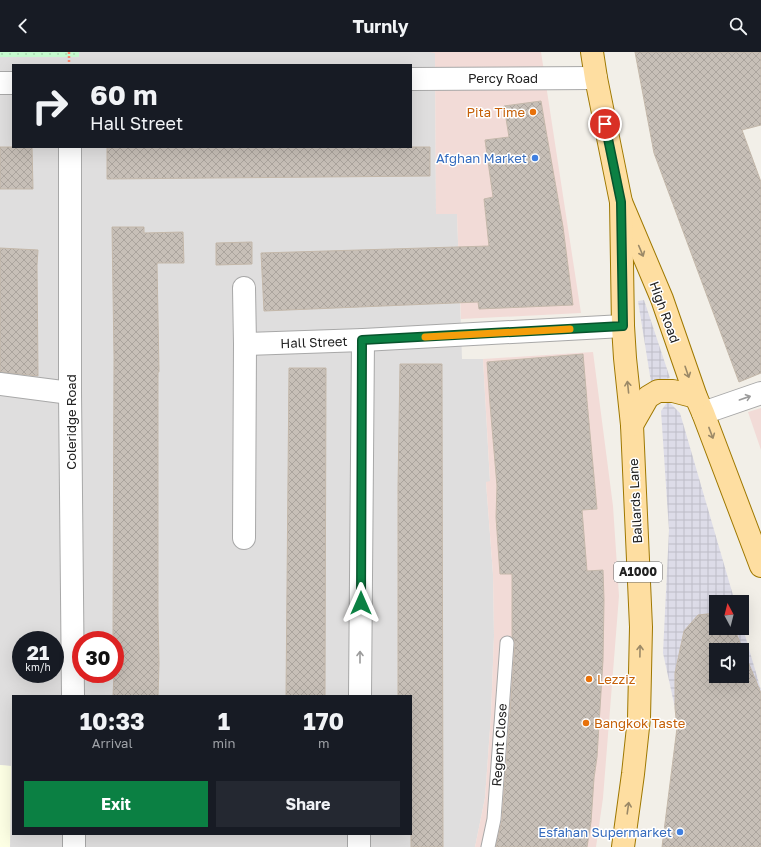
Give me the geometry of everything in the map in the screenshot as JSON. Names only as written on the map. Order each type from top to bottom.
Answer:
[{"type":"main road","name":"High Road","points":[[592,52],[621,202],[662,299],[700,405],[761,566]]},
{"type":"main road","name":"Ballards Lane","points":[[621,202],[623,326],[632,425],[640,627],[639,718],[623,847]]},
{"type":"main road","points":[[632,425],[648,397],[658,391],[673,391],[700,405]]},
{"type":"street","name":"Percy Road","points":[[412,79],[596,78]]},
{"type":"street","points":[[0,83],[12,83]]},
{"type":"street","name":"Coleridge Road","points":[[70,148],[70,393],[73,695]]},
{"type":"street","points":[[244,288],[244,538]]},
{"type":"street","name":"Hall Street","points":[[245,344],[362,340],[623,326]]},
{"type":"street","points":[[360,695],[362,340]]},
{"type":"street","points":[[0,384],[70,393]]},
{"type":"street","points":[[700,405],[761,393]]},
{"type":"street","points":[[74,835],[74,847]]},
{"type":"street","points":[[359,835],[359,847]]},
{"type":"lane","name":"Regent Close","points":[[488,847],[494,819],[507,643]]},
{"type":"path","points":[[69,52],[69,64]]},
{"type":"shaded area","points":[[79,52],[435,52],[436,213],[457,213],[462,359],[483,359],[490,482],[486,482],[493,574],[494,636],[491,715],[485,798],[475,847],[10,847],[11,766],[0,765],[0,57],[79,57]]},
{"type":"shaded area","points":[[429,52],[541,52],[581,313],[461,319],[457,214],[436,214],[435,53]]},
{"type":"shaded area","points":[[644,300],[670,378],[651,382],[638,301]]},
{"type":"shaded area","points":[[593,352],[613,506],[619,596],[603,798],[596,847],[475,847],[485,798],[491,715],[494,636],[493,574],[486,482],[490,481],[483,359]]},
{"type":"shaded area","points":[[668,401],[680,413],[733,595],[709,595],[709,618],[684,631],[675,673],[675,708],[663,653],[669,530],[661,411]]},
{"type":"shaded area","points":[[761,408],[761,450],[748,412]]},
{"type":"shaded area","points":[[737,635],[745,635],[747,643],[740,643]]},
{"type":"shaded area","points":[[749,649],[761,690],[761,693],[749,664]]},
{"type":"shaded area","points":[[0,765],[11,766],[10,847],[0,847]]},
{"type":"green space","points":[[0,52],[79,52],[79,57],[0,57]]},
{"type":"building","points":[[635,52],[761,52],[761,125],[742,130],[761,182],[761,373],[739,382],[654,153]]},
{"type":"building","points":[[541,101],[563,227],[573,305],[479,309],[478,302],[264,311],[261,253],[489,246],[484,199],[493,197],[485,140],[509,137],[504,106]]},
{"type":"building","points":[[0,147],[32,148],[33,189],[0,189]]},
{"type":"building","points":[[430,147],[430,176],[107,179],[107,148]]},
{"type":"building","points":[[112,227],[144,227],[144,233],[183,232],[184,263],[157,263],[159,372],[158,695],[113,695],[114,683],[124,683],[124,631],[113,631],[114,357]]},
{"type":"building","points":[[252,242],[252,264],[216,265],[216,243]]},
{"type":"building","points":[[0,248],[38,250],[38,376],[0,372]]},
{"type":"building","points":[[583,354],[597,509],[582,510],[587,571],[603,570],[604,600],[603,660],[597,757],[591,822],[587,847],[496,847],[502,820],[515,644],[512,637],[512,574],[500,574],[496,517],[497,486],[487,362]]},
{"type":"building","points":[[400,364],[442,364],[443,847],[411,847],[412,695],[398,695],[398,488]]},
{"type":"building","points":[[289,368],[326,368],[325,695],[286,695]]},
{"type":"building","points":[[709,614],[709,635],[737,635],[740,643],[709,643],[709,683],[749,683],[749,664],[761,693],[761,847],[662,847],[677,728],[675,708],[675,673],[684,631],[698,615]]},
{"type":"slow traffic","points":[[425,337],[570,329]]},
{"type":"place","name":"Pita Time","points":[[533,112]]},
{"type":"place","name":"Afghan Market","points":[[535,158]]},
{"type":"place","name":"Lezziz","points":[[589,679]]},
{"type":"place","name":"Bangkok Taste","points":[[586,723]]},
{"type":"place","name":"Esfahan Supermarket","points":[[680,832]]},
{"type":"route","points":[[361,603],[362,340],[623,326],[621,202],[605,124]]}]
